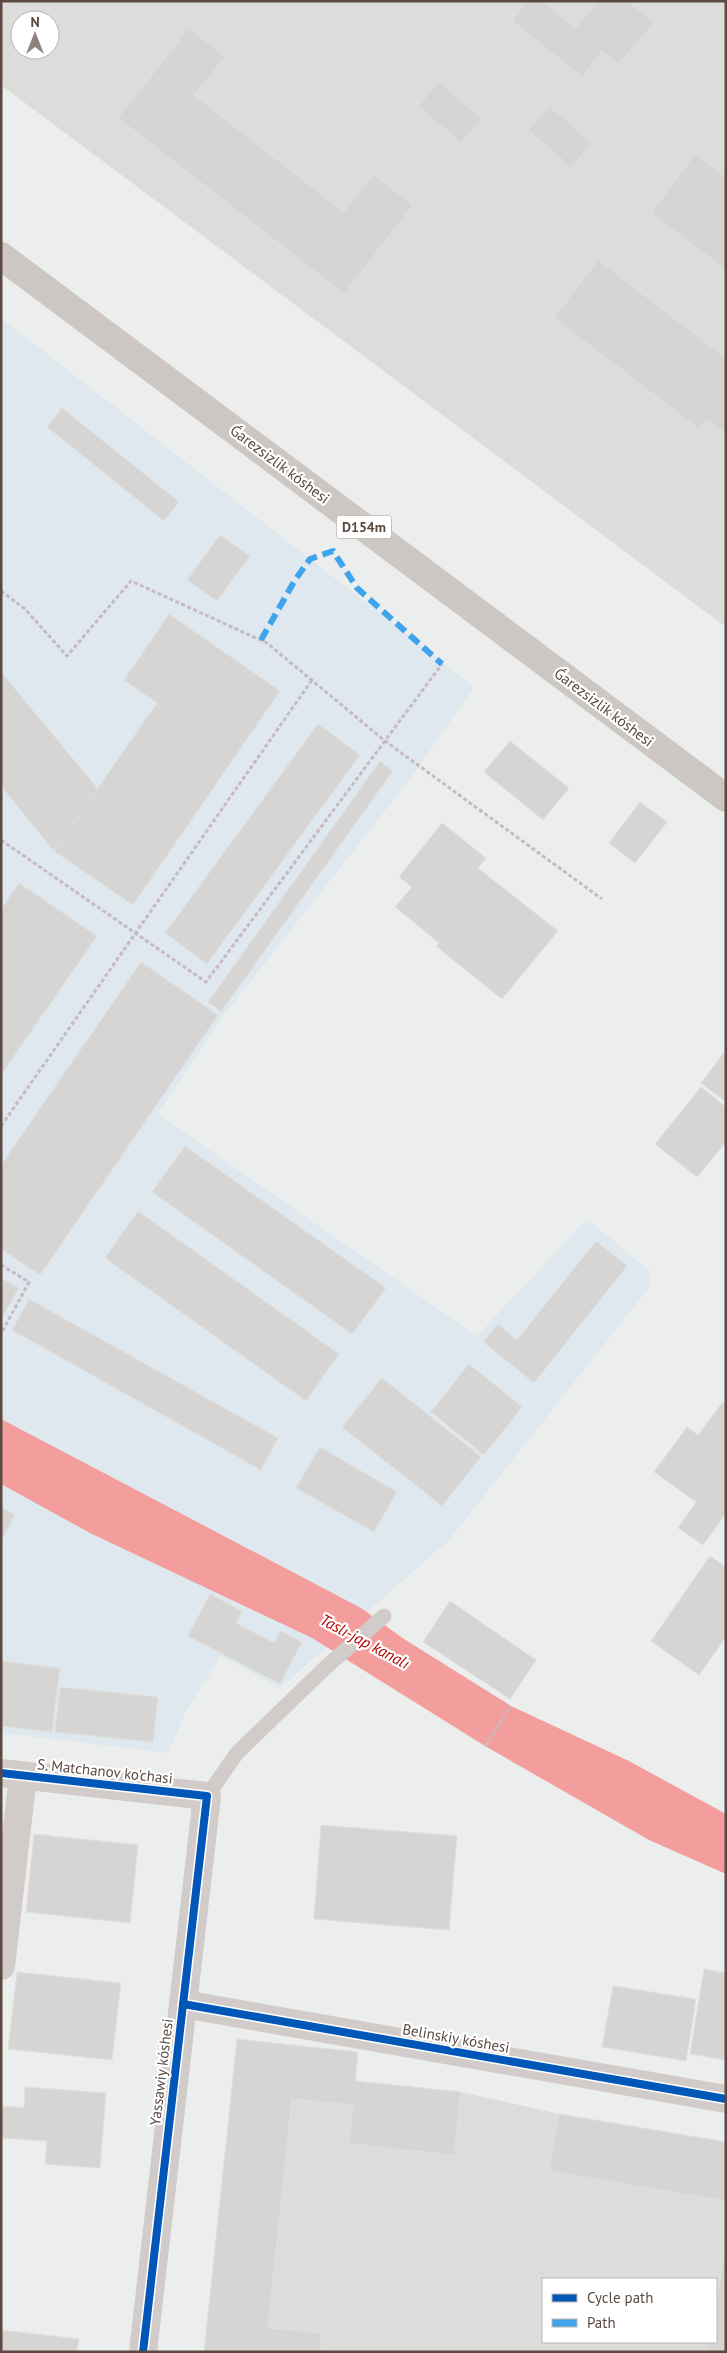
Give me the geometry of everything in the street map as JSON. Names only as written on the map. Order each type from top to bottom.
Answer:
[{"type":"main road","name":"Ǵarezsizlik kóshesi","points":[[1,256],[726,798]]},
{"type":"street","name":"S. Matchanov ko'chasi","points":[[12,1775],[207,1796]]},
{"type":"street","points":[[1,1966],[12,1775]]},
{"type":"street","name":"Yassawiy kóshesi","points":[[143,2352],[207,1796]]},
{"type":"street","name":"Belinskiy kóshesi","points":[[182,2004],[726,2099]]},
{"type":"lane","name":"Yassawiy kóshesi","points":[[207,1796],[237,1753],[326,1666],[384,1616]]},
{"type":"path","points":[[1,591],[25,609],[67,656],[131,581],[267,643],[385,741],[602,899]]},
{"type":"path","points":[[1,840],[206,982],[442,664]]},
{"type":"path","points":[[1,1126],[312,680]]},
{"type":"path","points":[[1,1265],[29,1282],[1,1334]]},
{"type":"path","points":[[485,1746],[511,1706]]},
{"type":"shaded area","points":[[1,1],[726,1],[726,627],[1,85]]},
{"type":"shaded area","points":[[1,318],[474,687],[410,779],[224,1015],[158,1114],[477,1336],[587,1219],[651,1272],[649,1288],[448,1541],[280,1688],[221,1656],[186,1711],[168,1753],[1,1733]]},
{"type":"shaded area","points":[[237,2039],[358,2052],[356,2081],[461,2092],[559,2114],[726,2142],[726,2352],[204,2352]]},
{"type":"water","name":"Taslı-jap kanalı","points":[[1,1419],[361,1608],[404,1639],[511,1706],[629,1761],[726,1814],[726,1874],[649,1840],[485,1746],[312,1638],[90,1533],[1,1484]]},
{"type":"building","points":[[527,1],[542,1],[576,28],[598,1],[627,1],[654,22],[619,64],[602,51],[582,77],[512,21]]},
{"type":"building","points":[[189,28],[225,57],[194,95],[344,212],[373,174],[413,205],[344,294],[118,118]]},
{"type":"building","points":[[439,82],[482,119],[461,143],[418,106]]},
{"type":"building","points":[[549,106],[592,143],[571,167],[528,130]]},
{"type":"building","points":[[695,154],[726,177],[726,270],[651,213]]},
{"type":"building","points":[[598,260],[726,358],[726,434],[707,419],[699,429],[554,318]]},
{"type":"building","points":[[62,408],[179,502],[164,521],[47,427]]},
{"type":"building","points":[[220,535],[250,556],[217,601],[187,580]]},
{"type":"building","points":[[169,614],[280,691],[133,905],[54,851],[157,703],[124,680]]},
{"type":"building","points":[[1,672],[98,789],[54,851],[1,786]]},
{"type":"building","points":[[318,724],[360,755],[207,964],[165,933]]},
{"type":"building","points":[[510,741],[569,788],[543,820],[484,772]]},
{"type":"building","points":[[380,761],[393,771],[221,1012],[208,1002]]},
{"type":"building","points":[[640,802],[667,822],[635,863],[609,843]]},
{"type":"building","points":[[442,823],[486,858],[478,868],[558,931],[502,999],[436,946],[439,943],[395,907],[412,887],[399,877]]},
{"type":"building","points":[[19,883],[97,936],[1,1075],[1,909]]},
{"type":"building","points":[[141,962],[218,1015],[40,1275],[1,1249],[1,1165]]},
{"type":"building","points":[[726,1050],[726,1102],[701,1083]]},
{"type":"building","points":[[701,1087],[726,1107],[726,1142],[697,1177],[655,1144]]},
{"type":"building","points":[[185,1146],[386,1288],[352,1334],[152,1192]]},
{"type":"building","points":[[138,1211],[339,1354],[306,1401],[105,1258]]},
{"type":"building","points":[[596,1241],[627,1266],[534,1383],[483,1342],[498,1324],[517,1340]]},
{"type":"building","points":[[1,1278],[19,1288],[1,1319]]},
{"type":"building","points":[[29,1299],[278,1438],[261,1470],[12,1330]]},
{"type":"building","points":[[469,1364],[522,1407],[484,1455],[431,1412]]},
{"type":"building","points":[[382,1378],[481,1457],[442,1506],[342,1427]]},
{"type":"building","points":[[723,1402],[726,1404],[726,1513],[703,1545],[678,1528],[696,1502],[654,1472],[687,1427],[698,1435]]},
{"type":"building","points":[[320,1447],[397,1492],[374,1532],[296,1488]]},
{"type":"building","points":[[1,1507],[15,1515],[3,1537],[1,1536]]},
{"type":"building","points":[[710,1556],[726,1567],[726,1637],[699,1675],[651,1641]]},
{"type":"building","points":[[210,1594],[242,1611],[236,1623],[274,1643],[281,1631],[302,1642],[280,1684],[188,1636]]},
{"type":"building","points":[[450,1601],[536,1660],[510,1699],[423,1642]]},
{"type":"building","points":[[1,1661],[60,1668],[52,1732],[1,1726]]},
{"type":"building","points":[[60,1687],[158,1697],[153,1742],[55,1732]]},
{"type":"building","points":[[321,1825],[457,1836],[449,1930],[314,1919]]},
{"type":"building","points":[[34,1834],[138,1845],[130,1923],[26,1912]]},
{"type":"building","points":[[704,1969],[726,1973],[726,2060],[690,2054]]},
{"type":"building","points":[[17,1972],[121,1983],[112,2060],[8,2049]]},
{"type":"building","points":[[613,1986],[696,1999],[686,2061],[602,2047]]},
{"type":"building","points":[[237,2039],[358,2052],[355,2081],[461,2092],[454,2155],[349,2144],[353,2105],[292,2099],[268,2328],[322,2333],[320,2352],[204,2352]]},
{"type":"building","points":[[25,2087],[106,2093],[100,2168],[45,2164],[47,2141],[1,2138],[1,2106],[24,2108]]},
{"type":"building","points":[[559,2114],[726,2142],[726,2201],[549,2171]]},
{"type":"building","points":[[726,2244],[726,2352],[707,2352],[709,2343],[717,2343],[717,2297]]},
{"type":"building","points":[[1,2330],[79,2339],[77,2352],[1,2352]]},
{"type":"marked path","points":[[261,640],[295,580],[310,559],[333,551],[357,588],[442,664]]},
{"type":"cycle path","points":[[1,1773],[207,1796],[143,2352]]},
{"type":"cycle path","points":[[183,2004],[726,2099]]}]
